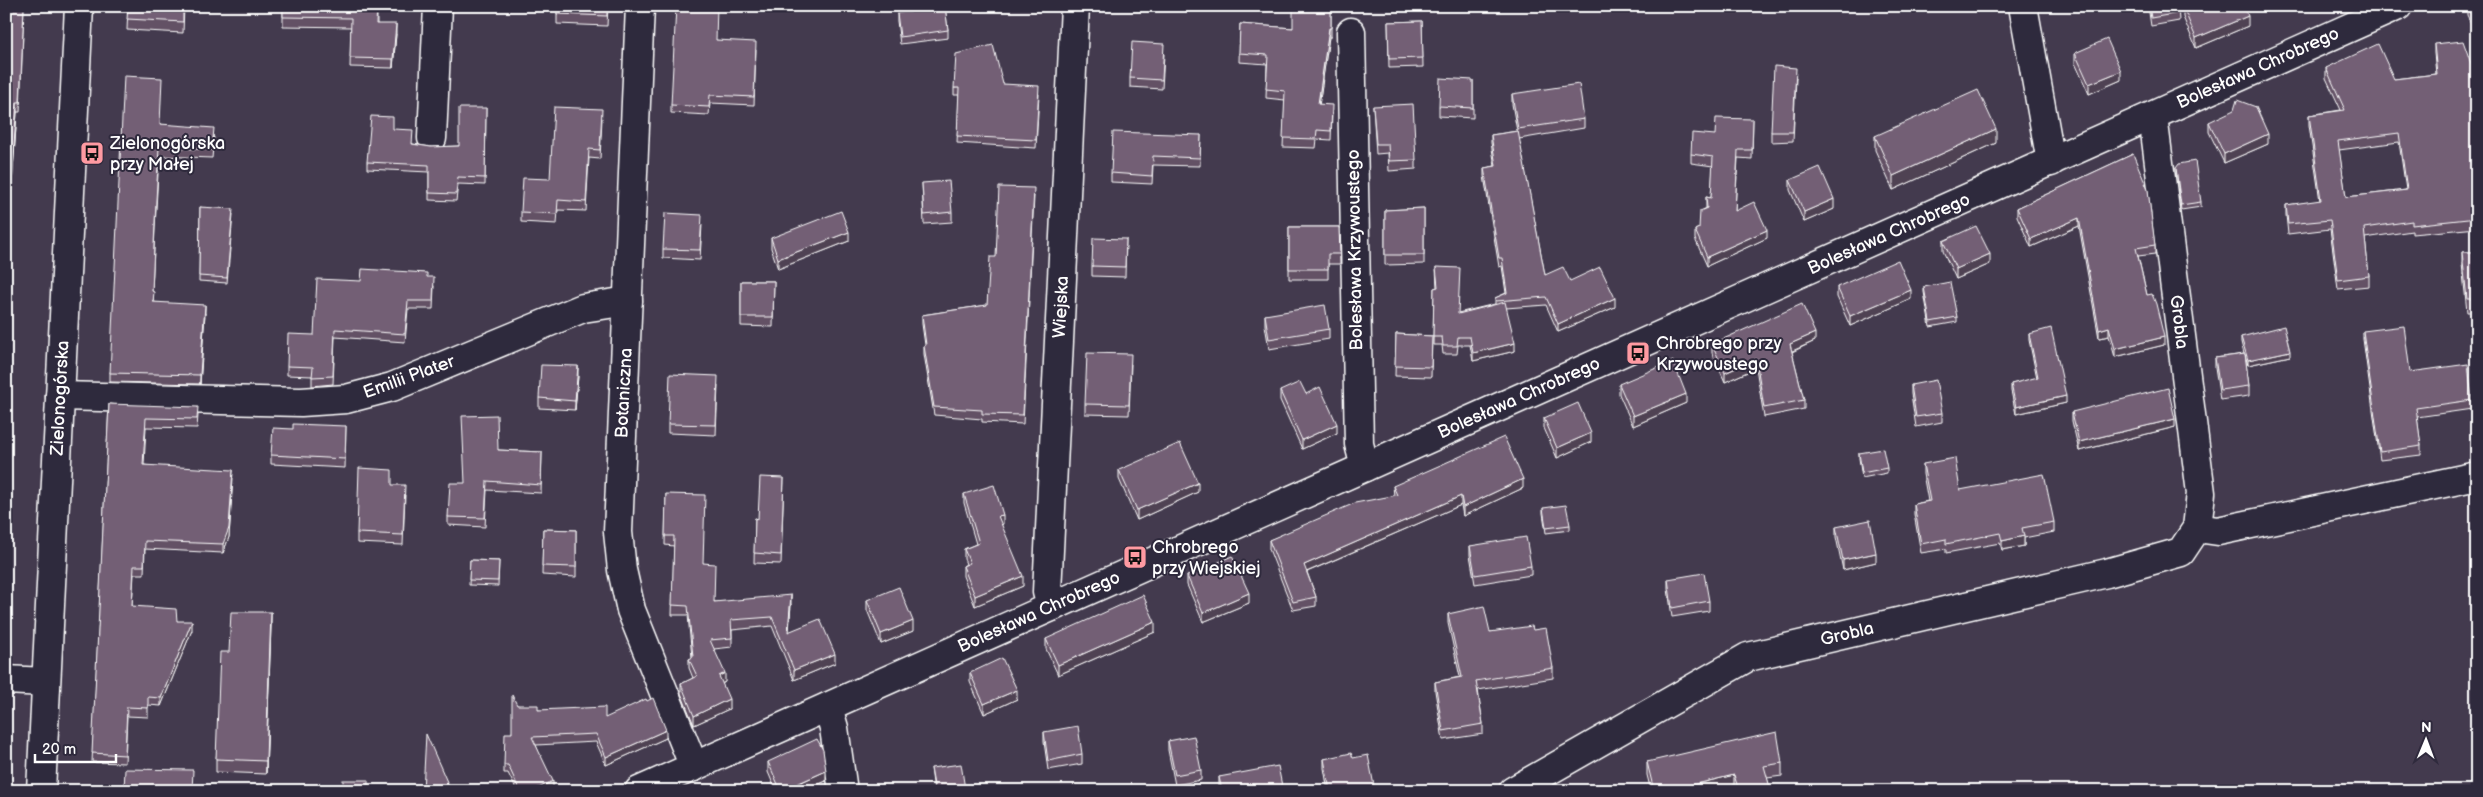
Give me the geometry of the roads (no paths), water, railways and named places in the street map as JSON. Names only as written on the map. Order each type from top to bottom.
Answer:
[{"type":"street","name":"Zielonogórska","points":[[40,791],[79,6]]},
{"type":"street","points":[[432,138],[438,6]]},
{"type":"street","name":"Botaniczna","points":[[640,6],[618,532],[622,570],[631,610],[694,767]]},
{"type":"street","name":"Wiejska","points":[[1051,607],[1047,592],[1075,6]]},
{"type":"street","points":[[2022,6],[2051,162]]},
{"type":"street","name":"Bolesława Chrobrego","points":[[639,791],[2398,6]]},
{"type":"street","name":"Bolesława Krzywoustego","points":[[1351,32],[1359,444],[1364,467]]},
{"type":"street","name":"Grobla","points":[[1512,791],[1748,657],[2107,573],[2181,552],[2197,528],[2201,493],[2153,116]]},
{"type":"street","name":"Emilii Plater","points":[[60,396],[301,402],[346,399],[392,387],[583,308],[628,301]]},
{"type":"street","points":[[2197,528],[2218,531],[2477,476]]},
{"type":"street","points":[[6,680],[45,682]]},
{"type":"street","points":[[828,707],[834,728],[843,791]]},
{"type":"place","name":"Zielonogórska przy Małej","points":[[92,153]]},
{"type":"place","name":"Chrobrego przy Krzywoustego","points":[[1638,353]]},
{"type":"place","name":"Chrobrego przy Wiejskiej","points":[[1135,557]]}]
